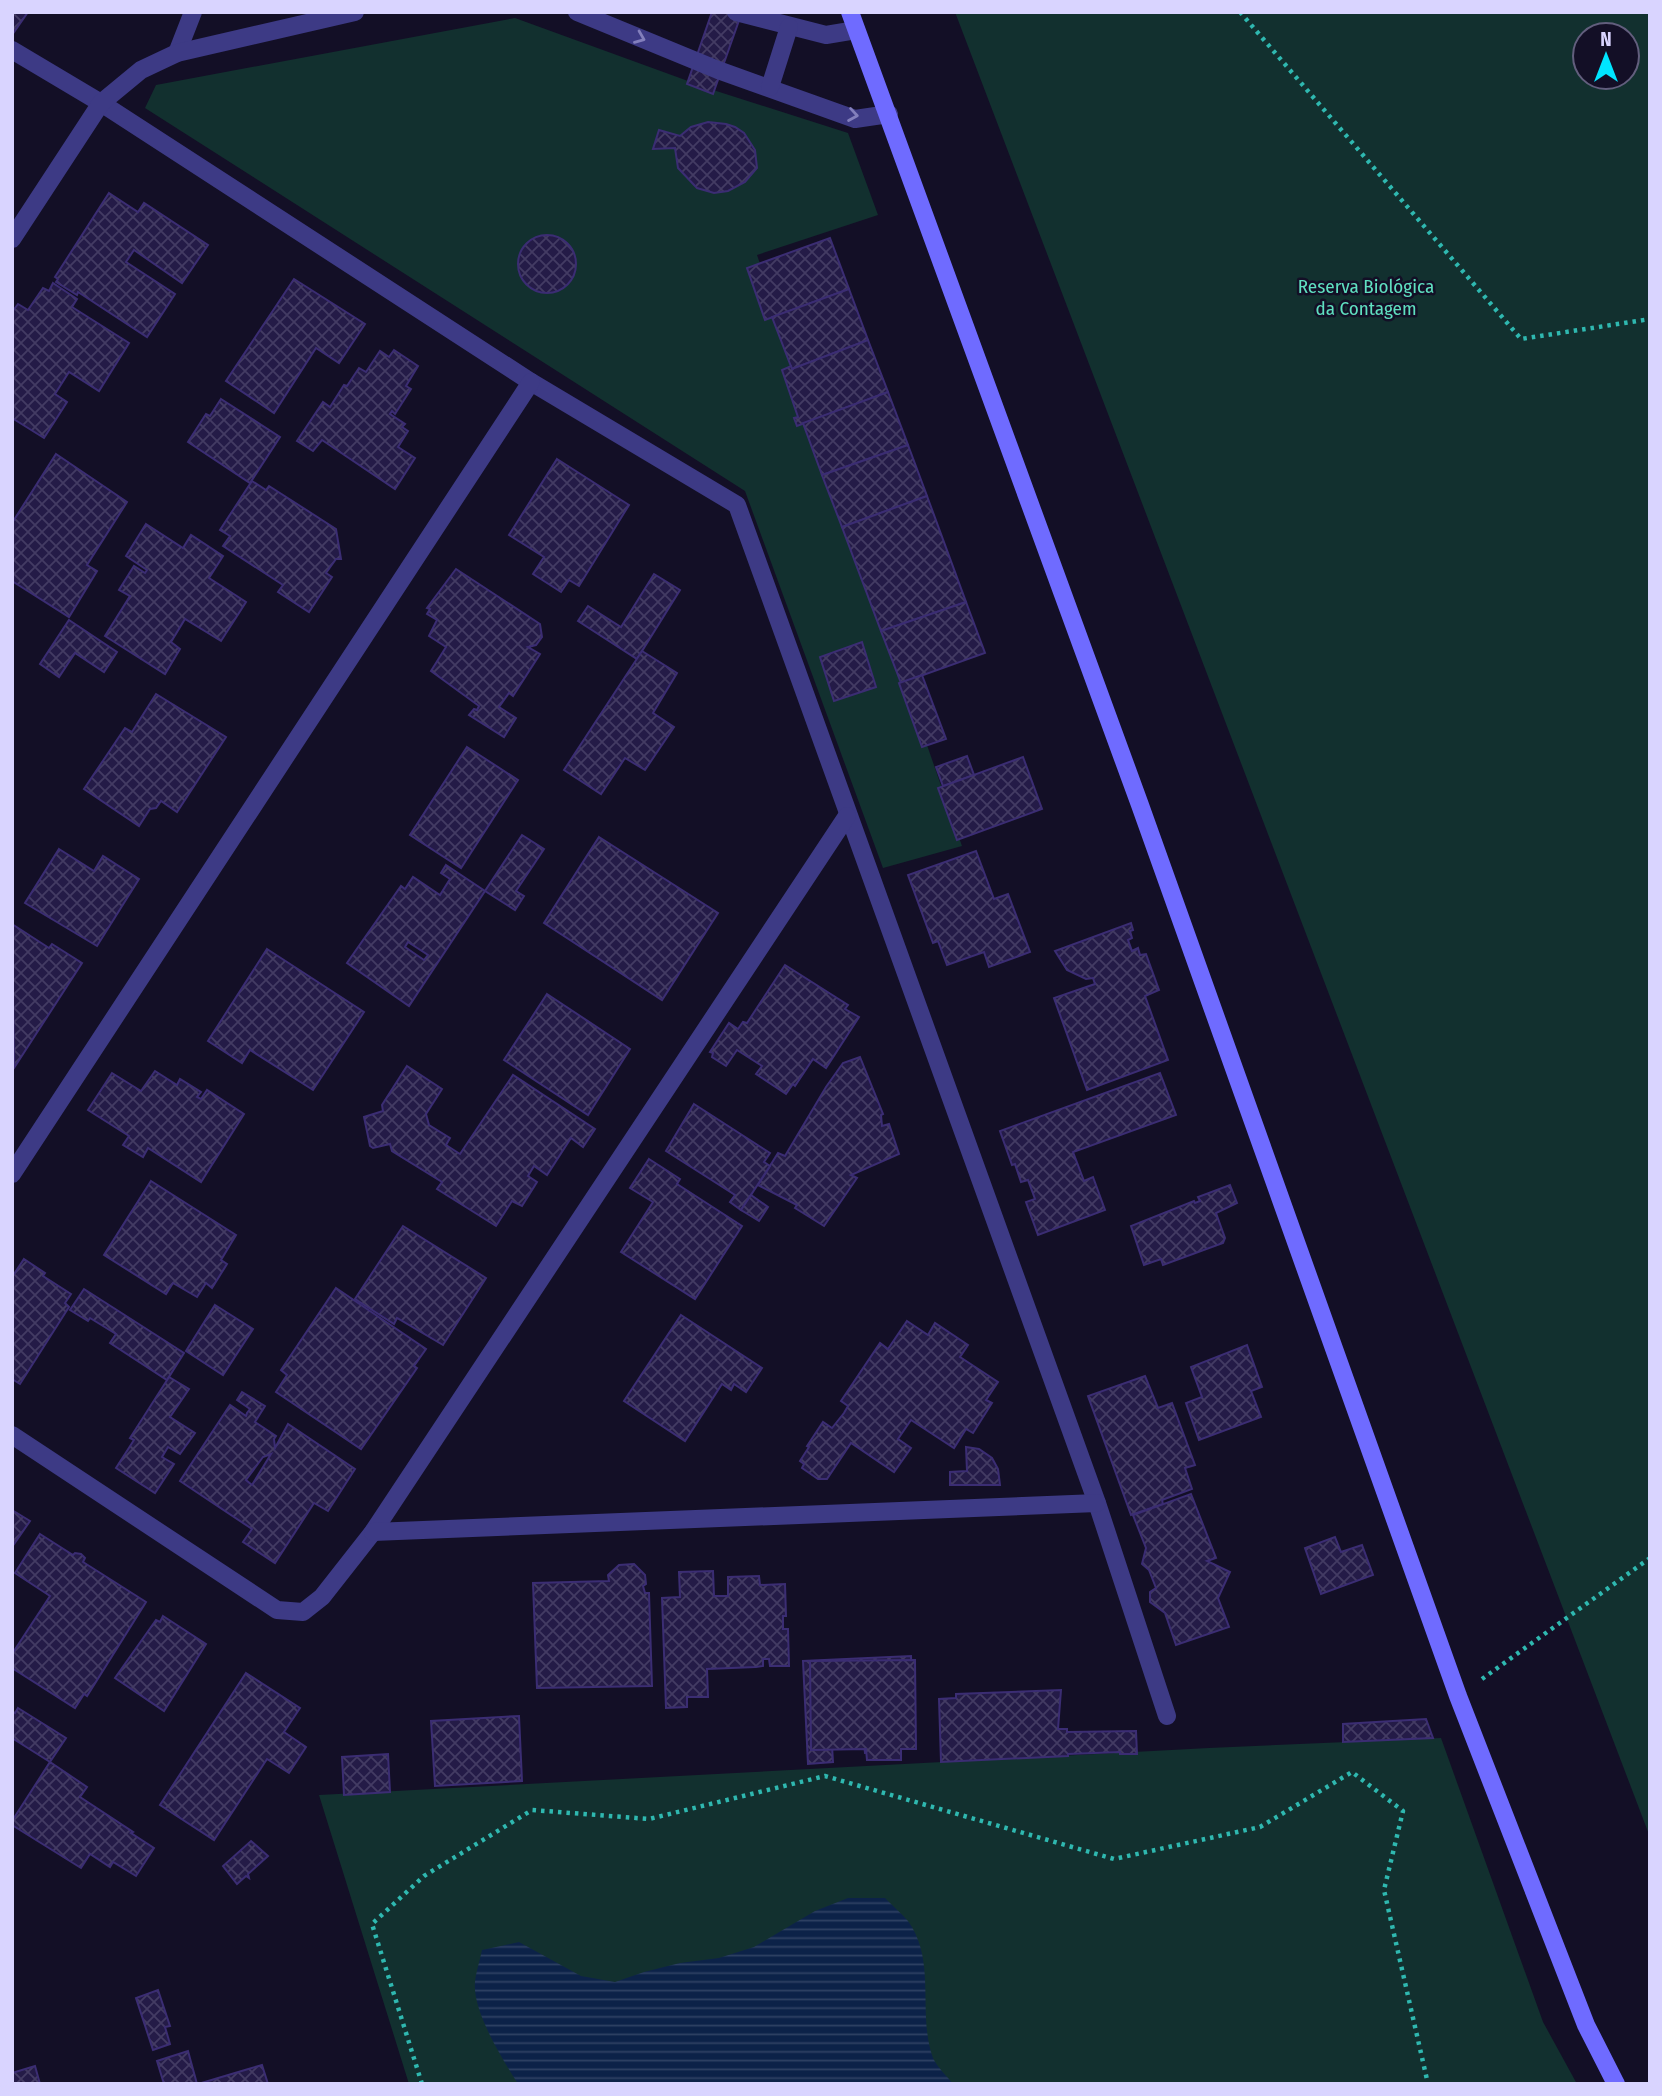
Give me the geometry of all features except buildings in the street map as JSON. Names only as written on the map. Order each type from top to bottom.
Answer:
[{"type":"street","points":[[177,53],[194,12]]},
{"type":"street","points":[[12,239],[102,103],[141,70],[177,53],[355,12]]},
{"type":"street","points":[[577,12],[718,70],[855,119],[888,114]]},
{"type":"street","points":[[736,12],[826,35],[856,30]]},
{"type":"street","points":[[850,12],[1140,805],[1458,1696],[1586,2025],[1616,2084]]},
{"type":"street","points":[[770,87],[789,27]]},
{"type":"street","points":[[12,50],[102,103],[531,382],[737,505],[1097,1503],[1167,1716]]},
{"type":"street","points":[[12,1174],[531,382]]},
{"type":"street","points":[[12,1435],[277,1610],[303,1612],[322,1597],[373,1532],[847,816]]},
{"type":"street","points":[[373,1532],[1097,1503]]},
{"type":"path","points":[[1240,12],[1521,339],[1650,319]]},
{"type":"path","points":[[1458,1696],[1650,1558]]},
{"type":"path","points":[[422,2084],[372,1924],[424,1876],[532,1810],[649,1819],[825,1776],[1114,1859],[1260,1827],[1352,1772],[1403,1811],[1384,1890],[1427,2084]]},
{"type":"green space","name":"Reserva Biológica da Contagem","points":[[955,12],[1650,12],[1650,1837]]},
{"type":"green space","points":[[515,18],[710,89],[848,133],[878,215],[757,255],[962,846],[883,868],[745,491],[145,108],[156,85]]},
{"type":"green space","points":[[1441,1738],[1543,2022],[1577,2084],[409,2084],[319,1795],[1209,1748]]},
{"type":"water","points":[[848,1898],[885,1898],[908,1921],[922,1953],[926,2024],[933,2058],[953,2084],[518,2084],[490,2035],[478,2007],[475,1982],[482,1950],[519,1942],[581,1976],[615,1982],[644,1972],[680,1963],[719,1958],[754,1947],[815,1911]]}]
